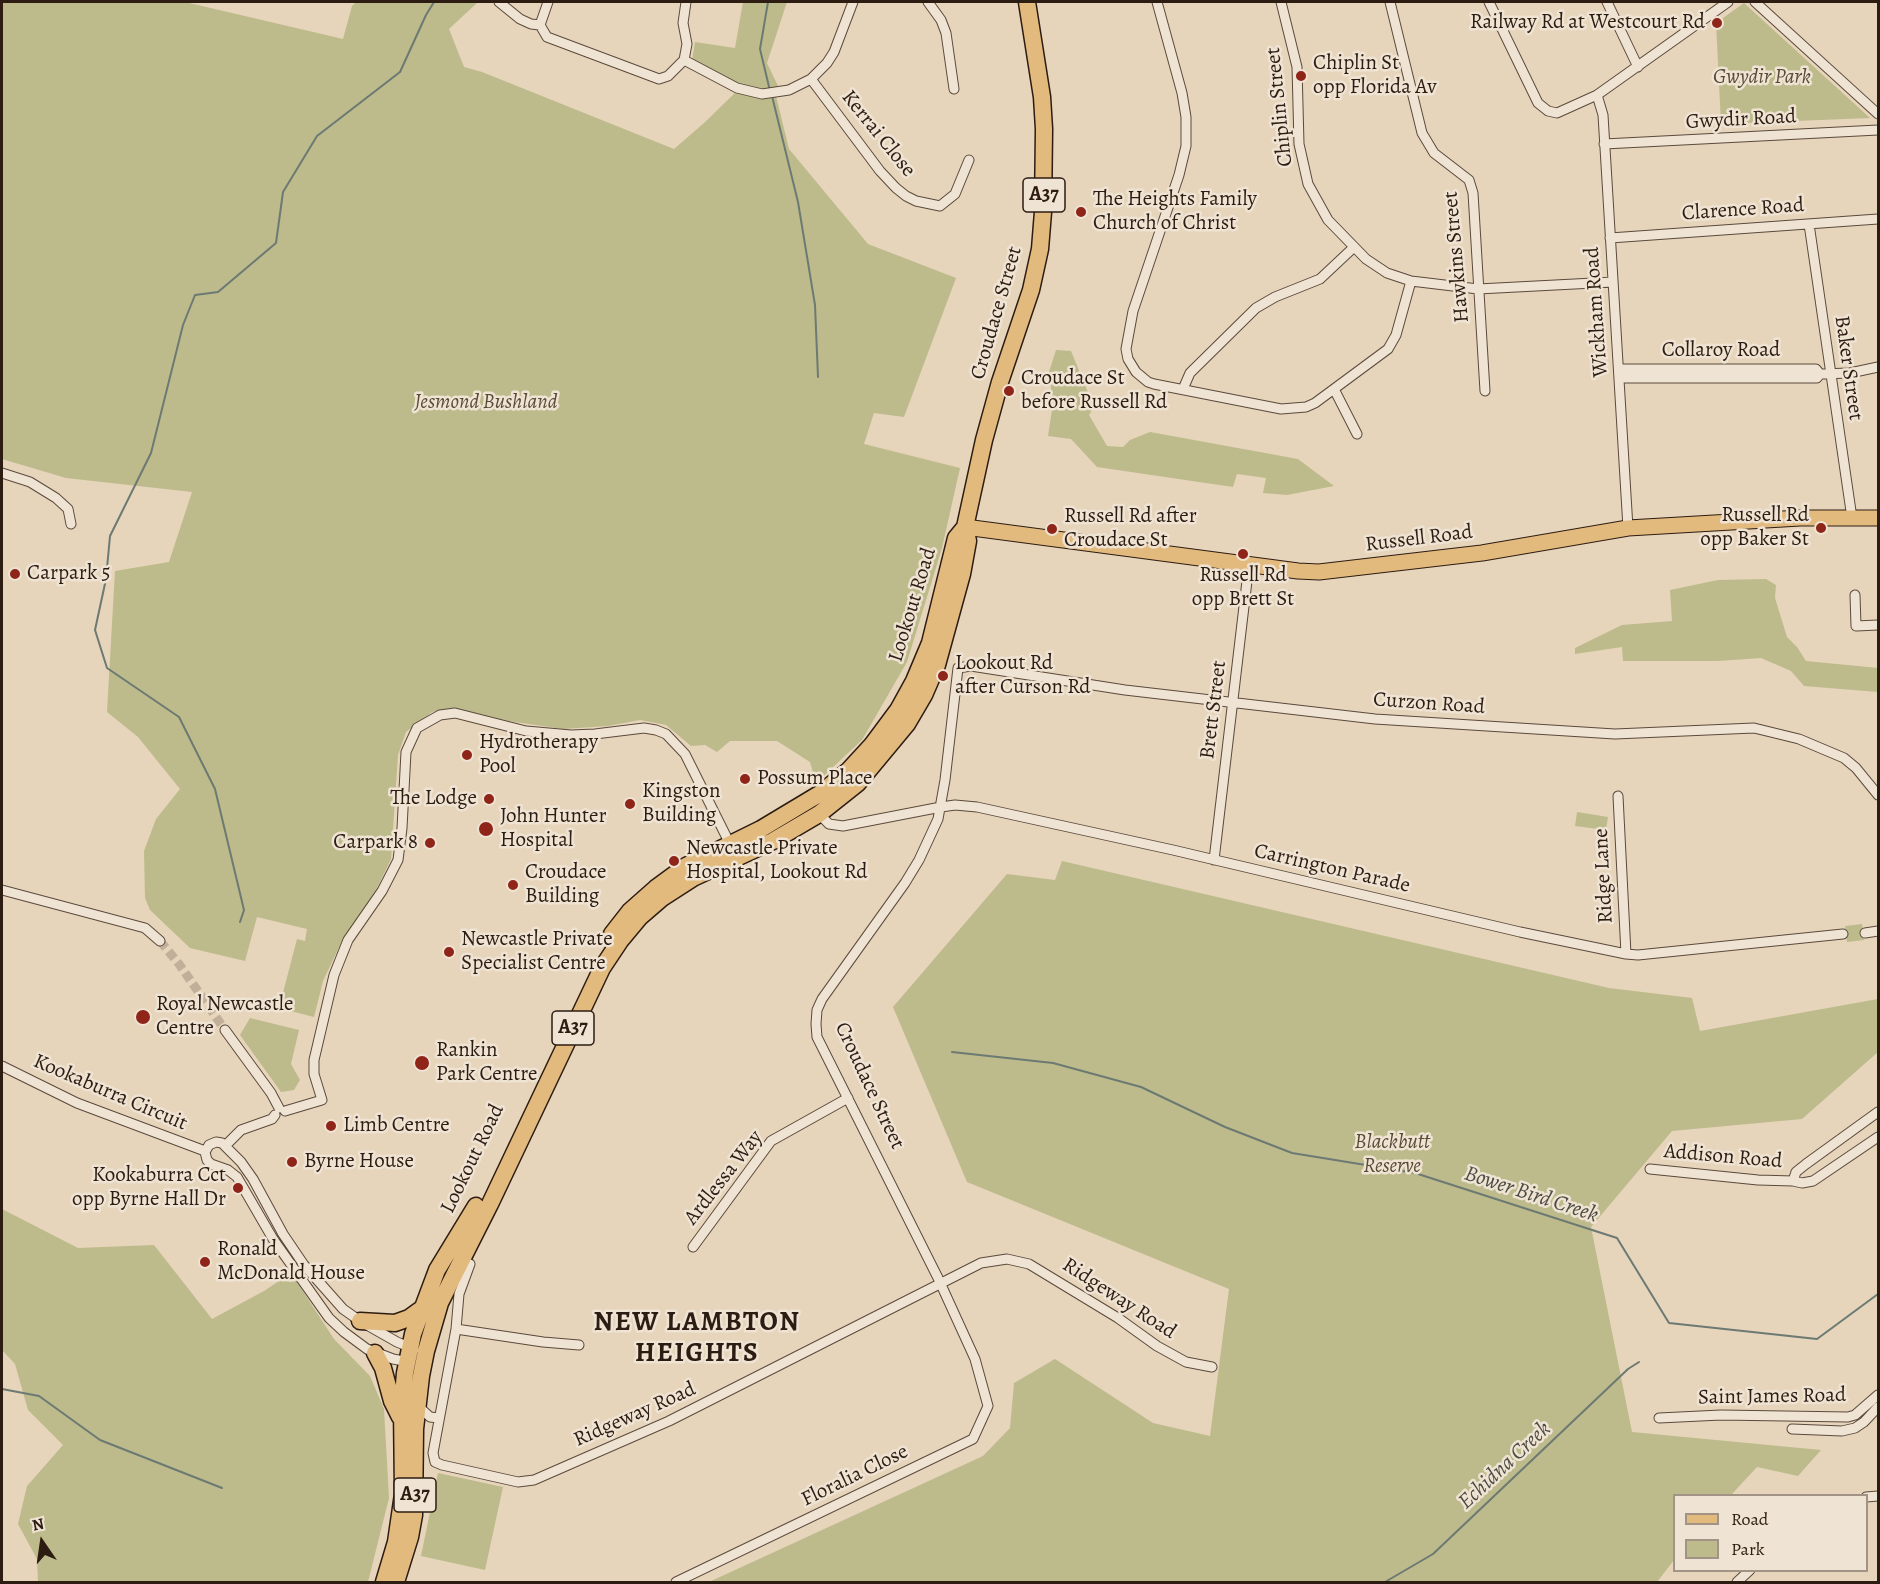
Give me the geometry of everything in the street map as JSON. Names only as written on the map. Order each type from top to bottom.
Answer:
[{"type":"highway","name":"Croudace Street","points":[[965,527],[984,440],[1000,382],[1031,290],[1040,249],[1044,129],[1042,97],[1027,2]]},
{"type":"highway","name":"Lookout Road","points":[[384,1582],[396,1542],[402,1503],[404,1457],[420,1310],[437,1270],[484,1192],[592,963],[630,911],[686,866],[734,850],[773,841],[819,814],[864,776],[907,724],[924,695],[944,644],[966,553],[968,541],[965,527]]},
{"type":"highway","name":"Lookout Road","points":[[396,1582],[410,1537],[414,1515],[408,1425],[417,1405],[416,1356],[602,968],[620,940],[640,917],[662,898],[821,793],[849,770],[872,745],[914,681],[930,643],[956,538],[965,527]]},
{"type":"highway","points":[[360,1321],[395,1323],[409,1318],[420,1310]]},
{"type":"highway","points":[[375,1353],[383,1368],[392,1401],[408,1425]]},
{"type":"main road","name":"Russell Road","points":[[965,527],[1298,571],[1330,571],[1482,554],[1628,528],[1800,518],[1878,519]]},
{"type":"main road","points":[[966,553],[980,539],[999,532]]},
{"type":"street","points":[[499,2],[525,22],[540,25],[548,37],[655,78],[668,76],[684,60],[687,44],[683,23],[686,2]]},
{"type":"street","points":[[540,25],[548,2]]},
{"type":"street","points":[[684,60],[737,88],[762,94],[789,90],[811,78],[834,52],[853,2]]},
{"type":"street","points":[[928,2],[941,20],[946,33],[954,89]]},
{"type":"street","points":[[1157,2],[1182,93],[1186,117],[1186,146],[1179,175],[1136,298],[1126,349],[1131,366],[1142,378],[1154,384],[1289,410],[1306,407],[1381,355],[1392,343],[1411,281]]},
{"type":"street","name":"Chiplin Street","points":[[1281,2],[1297,67],[1299,144],[1304,169],[1328,220],[1365,259],[1387,273],[1411,281],[1478,289],[1613,282]]},
{"type":"street","name":"Hawkins Street","points":[[1390,2],[1422,133],[1434,153],[1462,173],[1471,184],[1485,390]]},
{"type":"street","points":[[1489,2],[1542,107],[1557,113],[1597,95],[1728,2]]},
{"type":"street","points":[[1607,2],[1638,67]]},
{"type":"street","points":[[1755,2],[1878,114]]},
{"type":"street","name":"Kerrai Close","points":[[811,78],[880,171],[906,196],[916,201],[940,206],[955,194],[969,160]]},
{"type":"street","name":"Wickham Road","points":[[1597,95],[1602,109],[1628,528]]},
{"type":"street","name":"Gwydir Road","points":[[1604,144],[1878,130]]},
{"type":"street","name":"Clarence Road","points":[[1610,238],[1878,219]]},
{"type":"street","name":"Baker Street","points":[[1809,224],[1852,518]]},
{"type":"street","points":[[1183,389],[1191,373],[1256,308],[1275,297],[1320,279],[1353,248]]},
{"type":"street","name":"Collaroy Road","points":[[1619,373],[1816,369],[1820,374],[1831,374],[1850,373],[1878,367]]},
{"type":"street","points":[[1334,389],[1357,434]]},
{"type":"street","points":[[2,473],[30,482],[56,498],[68,509],[71,524]]},
{"type":"street","name":"Brett Street","points":[[1214,860],[1250,564]]},
{"type":"street","points":[[1855,595],[1857,626],[1878,626]]},
{"type":"street","name":"Curzon Road","points":[[958,668],[971,666],[1125,690],[1375,719],[1615,734],[1754,728],[1799,739],[1844,758],[1856,768],[1878,795]]},
{"type":"street","name":"Croudace Street","points":[[958,668],[938,819],[919,860],[905,883],[822,999],[817,1010],[816,1024],[817,1037],[941,1284],[975,1359]]},
{"type":"street","points":[[218,1165],[226,1161],[226,1148],[241,1130],[272,1119],[280,1111],[322,1100],[314,1074],[314,1060],[334,975],[348,940],[382,891],[398,860],[406,752],[417,728],[440,715],[455,713],[537,732],[571,735],[644,728],[656,730],[666,734],[685,754],[734,850]]},
{"type":"street","name":"Ridge Lane","points":[[1618,796],[1626,954]]},
{"type":"street","name":"Carrington Parade","points":[[819,814],[830,824],[843,826],[940,807],[977,807],[1520,932],[1626,954],[1638,955],[1843,934]]},
{"type":"street","points":[[2,890],[145,928],[160,941]]},
{"type":"street","points":[[1865,933],[1878,931]]},
{"type":"street","points":[[225,1030],[271,1093],[280,1111]]},
{"type":"street","name":"Kookaburra Circuit","points":[[2,1066],[77,1103],[205,1151]]},
{"type":"street","name":"Ardlessa Way","points":[[693,1247],[771,1141],[848,1098]]},
{"type":"street","name":"Addison Road","points":[[1793,1181],[1796,1172],[1878,1112]]},
{"type":"street","name":"Addison Road","points":[[1650,1169],[1802,1183],[1813,1181],[1878,1137]]},
{"type":"street","points":[[220,1143],[241,1162],[304,1265],[343,1309],[416,1356],[375,1353],[358,1344],[329,1318],[273,1239],[244,1186],[237,1177],[218,1165],[208,1162],[205,1151],[208,1145],[220,1143]]},
{"type":"street","name":"Ridgeway Road","points":[[470,1264],[459,1294],[456,1329],[433,1453],[435,1462],[442,1465],[518,1482],[534,1480],[669,1421],[981,1263],[1007,1259],[1029,1264],[1118,1318],[1157,1346],[1186,1362],[1212,1367]]},
{"type":"street","points":[[456,1329],[579,1345]]},
{"type":"street","name":"Floralia Close","points":[[676,1582],[973,1439],[988,1406],[975,1359]]},
{"type":"street","name":"Saint James Road","points":[[1659,1418],[1720,1415],[1848,1417],[1856,1415],[1878,1395]]},
{"type":"street","points":[[417,1405],[439,1422]]},
{"type":"street","name":"Saint James Road","points":[[1792,1429],[1842,1431],[1855,1428],[1878,1407]]},
{"type":"street","points":[[408,1425],[439,1422]]},
{"type":"green space","name":"Jesmond Bushland","points":[[2,2],[185,2],[343,39],[352,6],[356,2],[478,2],[449,29],[464,67],[482,72],[674,149],[736,92],[776,96],[789,149],[868,244],[956,278],[904,417],[874,413],[864,444],[960,468],[942,548],[907,662],[862,740],[816,783],[810,762],[777,741],[730,741],[717,752],[705,745],[691,746],[666,725],[640,720],[608,726],[563,729],[508,721],[455,708],[432,712],[406,732],[398,755],[391,859],[376,890],[342,941],[323,981],[314,1017],[279,1008],[297,939],[305,941],[307,929],[257,917],[245,961],[190,948],[150,910],[145,898],[144,851],[156,819],[180,789],[138,737],[107,712],[115,571],[169,562],[192,492],[66,478],[2,459]]},
{"type":"green space","points":[[743,2],[787,2],[767,63],[779,88],[755,89],[738,84],[692,61],[695,42],[735,48]]},
{"type":"green space","name":"Gwydir Park","points":[[1744,3],[1870,118],[1721,124],[1716,23]]},
{"type":"green space","points":[[1056,350],[1071,351],[1094,407],[1089,415],[1107,446],[1123,447],[1130,440],[1150,432],[1298,459],[1334,486],[1287,495],[1263,493],[1266,478],[1237,474],[1233,487],[1097,467],[1071,439],[1048,436],[1053,403],[1049,372]]},
{"type":"green space","points":[[1766,579],[1776,585],[1775,598],[1787,637],[1806,661],[1878,668],[1878,692],[1804,686],[1791,671],[1761,658],[1718,661],[1623,661],[1622,647],[1575,654],[1575,648],[1622,625],[1672,621],[1670,590],[1718,580]]},
{"type":"green space","points":[[1577,812],[1608,817],[1606,830],[1575,826]]},
{"type":"green space","name":"Blackbutt Reserve","points":[[1062,861],[1609,988],[1692,998],[1700,1031],[1878,999],[1878,1052],[1802,1119],[1672,1131],[1591,1227],[1632,1432],[1821,1450],[1798,1476],[1757,1467],[1732,1494],[1673,1494],[1673,1561],[1657,1582],[709,1582],[983,1456],[1010,1428],[1014,1383],[1055,1359],[1153,1423],[1210,1436],[1229,1289],[967,1182],[893,1007],[1007,874],[1055,880]]},
{"type":"green space","points":[[1862,924],[1864,940],[1847,942],[1845,926]]},
{"type":"green space","points":[[250,1018],[299,1030],[291,1064],[300,1080],[294,1090],[281,1092],[240,1035]]},
{"type":"green space","points":[[2,1209],[78,1248],[154,1245],[212,1319],[264,1291],[291,1273],[334,1339],[370,1376],[384,1409],[389,1498],[368,1582],[38,1582],[37,1559],[18,1524],[27,1486],[63,1445],[28,1410],[15,1364],[2,1350]]},
{"type":"green space","points":[[438,1473],[503,1487],[485,1570],[421,1556]]},
{"type":"waterway","points":[[240,922],[244,910],[215,789],[179,717],[107,668],[95,630],[106,579],[110,536],[151,453],[183,325],[195,295],[218,292],[276,243],[283,192],[317,136],[400,72],[434,2]]},
{"type":"waterway","points":[[768,2],[760,49],[770,91]]},
{"type":"waterway","points":[[772,96],[798,202],[815,305],[818,377]]},
{"type":"waterway","name":"Bower Bird Creek","points":[[952,1052],[1053,1063],[1141,1087],[1225,1127],[1292,1153],[1415,1173],[1617,1238],[1669,1323],[1817,1339],[1878,1294]]},
{"type":"waterway","name":"Echidna Creek","points":[[1385,1582],[1433,1554],[1628,1369],[1639,1362]]},
{"type":"waterway","points":[[2,1389],[39,1396],[100,1440],[222,1488]]},
{"type":"tunnel","points":[[160,941],[225,1030]]},
{"type":"place","name":"Railway Rd at Westcourt Rd","points":[[1717,23]]},
{"type":"place","name":"Chiplin St opp Florida Av","points":[[1301,76]]},
{"type":"place","name":"The Heights Family Church of Christ","points":[[1081,212]]},
{"type":"place","name":"Croudace St before Russell Rd","points":[[1009,391]]},
{"type":"place","name":"Russell Rd opp Baker St","points":[[1821,528]]},
{"type":"place","name":"Russell Rd after Croudace St","points":[[1052,529]]},
{"type":"place","name":"Russell Rd opp Brett St","points":[[1243,554]]},
{"type":"place","name":"Carpark 5","points":[[15,574]]},
{"type":"place","name":"Lookout Rd after Curson Rd","points":[[943,676]]},
{"type":"place","name":"Hydrotherapy Pool","points":[[467,755]]},
{"type":"place","name":"Possum Place","points":[[745,779]]},
{"type":"place","name":"The Lodge","points":[[489,799]]},
{"type":"place","name":"Kingston Building","points":[[630,804]]},
{"type":"place","name":"John Hunter Hospital","points":[[486,829]]},
{"type":"place","name":"Carpark 8","points":[[430,843]]},
{"type":"place","name":"Newcastle Private Hospital, Lookout Rd","points":[[674,861]]},
{"type":"place","name":"Croudace Building","points":[[513,885]]},
{"type":"place","name":"Newcastle Private Specialist Centre","points":[[449,952]]},
{"type":"place","name":"Royal Newcastle Centre","points":[[143,1017]]},
{"type":"place","name":"Rankin Park Centre","points":[[422,1063]]},
{"type":"place","name":"Limb Centre","points":[[331,1126]]},
{"type":"place","name":"Byrne House","points":[[292,1162]]},
{"type":"place","name":"Kookaburra Cct opp Byrne Hall Dr","points":[[238,1188]]},
{"type":"place","name":"Ronald McDonald House","points":[[205,1262]]},
{"type":"district","name":"NEW LAMBTON HEIGHTS","points":[[697,1338]]}]
